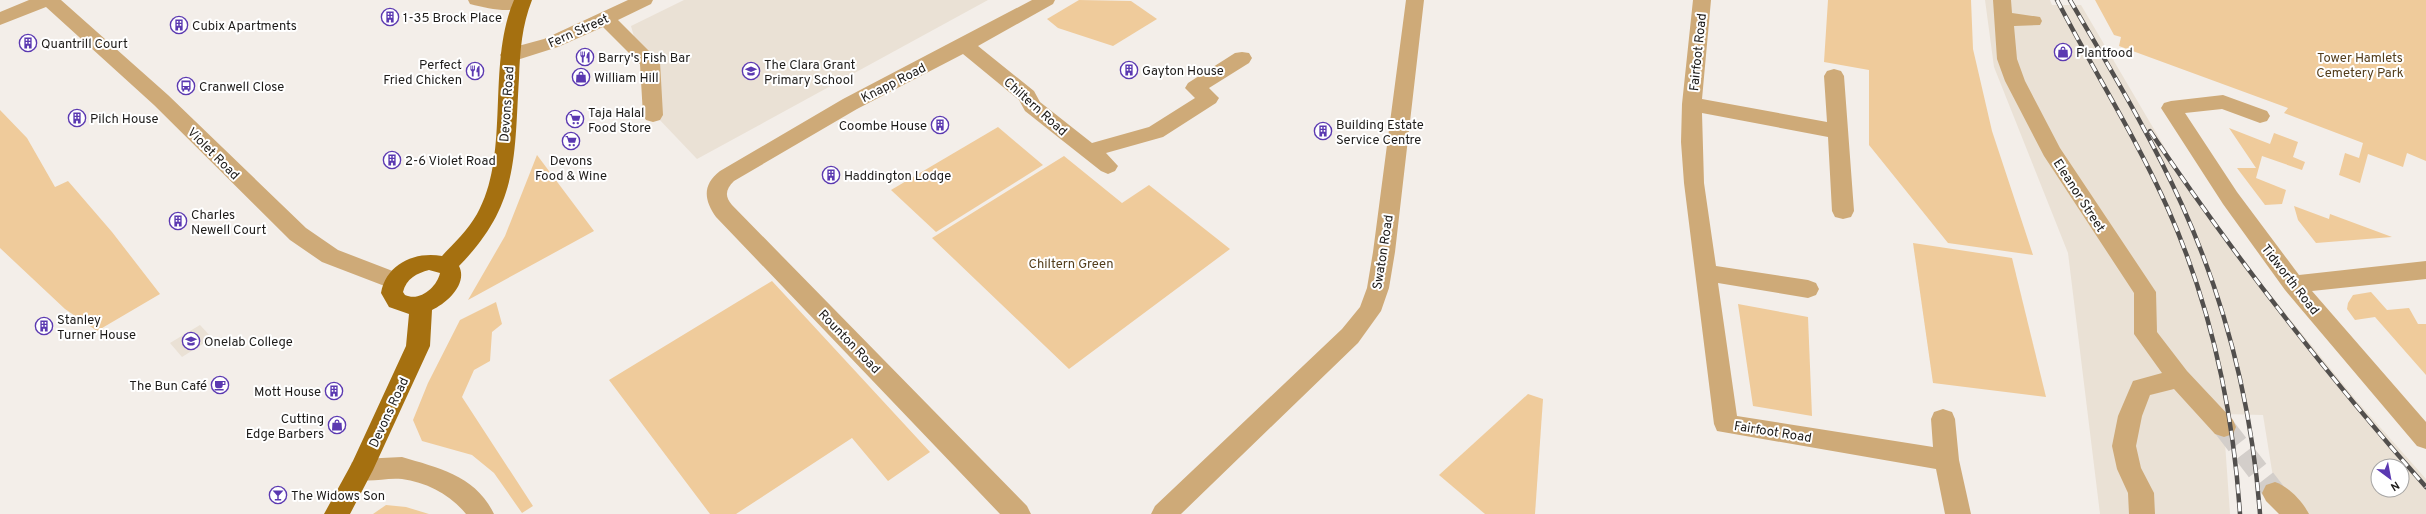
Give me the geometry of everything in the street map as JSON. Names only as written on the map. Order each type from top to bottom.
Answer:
[{"type":"main road","name":"Devons Road","points":[[446,265],[477,231],[491,208],[505,138],[510,56],[514,29],[522,2]]},
{"type":"main road","points":[[429,262],[446,265],[451,272],[451,281],[445,290],[434,299],[421,304],[404,305],[398,302],[392,293],[395,281],[405,271],[419,264],[429,262]]},
{"type":"main road","name":"Devons Road","points":[[337,514],[361,470],[418,346],[421,304]]},
{"type":"street","points":[[0,19],[46,0]]},
{"type":"street","name":"Violet Road","points":[[50,0],[161,100],[298,234],[330,256],[395,281]]},
{"type":"street","points":[[477,0],[496,5],[522,2]]},
{"type":"street","name":"Fern Street","points":[[510,56],[551,43],[644,0]]},
{"type":"street","name":"Knapp Road","points":[[741,167],[892,81],[965,45],[1046,0]]},
{"type":"street","name":"Swaton Road","points":[[1164,514],[1350,336],[1370,311],[1378,288],[1384,252],[1415,0]]},
{"type":"street","name":"Fairfoot Road","points":[[1702,0],[1692,104],[1691,142],[1694,183],[1708,273],[1726,424],[1946,460]]},
{"type":"street","points":[[2003,9],[2033,21]]},
{"type":"street","name":"Eleanor Street","points":[[2003,9],[2007,58],[2015,81],[2052,151],[2144,292],[2146,334],[2179,378],[2224,427]]},
{"type":"street","points":[[604,18],[650,62],[653,115]]},
{"type":"street","name":"Chiltern Road","points":[[965,45],[1027,96],[1032,106],[1108,166]]},
{"type":"street","points":[[1089,151],[1156,132],[1209,98],[1195,88],[1242,58]]},
{"type":"street","points":[[1834,76],[1836,131],[1843,211]]},
{"type":"street","name":"Tidworth Road","points":[[2260,116],[2223,102],[2171,108],[2230,198],[2293,284],[2426,439]]},
{"type":"street","name":"Fairfoot Road","points":[[1692,104],[1836,131]]},
{"type":"street","name":"Rounton Road","points":[[741,167],[718,183],[715,191],[716,202],[1018,514]]},
{"type":"street","points":[[2293,284],[2426,270]]},
{"type":"street","points":[[1708,273],[1808,289]]},
{"type":"street","points":[[2142,514],[2141,493],[2129,469],[2124,446],[2130,416],[2141,388],[2179,378]]},
{"type":"street","points":[[1944,419],[1946,460],[1958,514]]},
{"type":"street","points":[[361,470],[402,468],[451,484],[468,497],[480,514]]},
{"type":"street","points":[[2276,493],[2296,514]]},
{"type":"shaded area","name":"The Clara Grant Primary School","points":[[684,0],[988,0],[697,159],[656,116],[631,26]]},
{"type":"shaded area","points":[[1985,0],[2050,0],[2052,5],[2081,5],[2185,182],[2256,277],[2356,400],[2407,458],[2370,458],[2370,498],[2410,498],[2410,461],[2426,479],[2426,514],[2279,514],[2263,415],[2223,414],[2230,514],[2100,514],[2068,253],[1994,67]]},
{"type":"shaded area","name":"Onelab College","points":[[200,325],[212,338],[182,357],[170,343]]},
{"type":"green space","points":[[1079,0],[1131,1],[1157,19],[1113,46],[1058,28],[1047,19]]},
{"type":"green space","points":[[1828,0],[1971,0],[1973,49],[1992,131],[2033,255],[1948,243],[1869,145],[1869,70],[1824,62]]},
{"type":"green space","name":"Tower Hamlets Cemetery Park","points":[[2095,0],[2426,0],[2426,161],[2407,153],[2403,167],[2368,154],[2360,183],[2339,175],[2345,153],[2359,158],[2363,143],[2284,113],[2288,108],[2119,46],[2121,37],[2114,35]]},
{"type":"green space","points":[[0,110],[27,138],[55,187],[68,181],[112,232],[160,294],[97,331],[65,309],[0,248]]},
{"type":"green space","points":[[998,127],[1043,165],[936,232],[891,190]]},
{"type":"green space","points":[[2229,128],[2270,144],[2274,133],[2298,142],[2293,157],[2305,162],[2302,170],[2262,156],[2256,178],[2286,190],[2282,204],[2265,205],[2237,168],[2256,168]]},
{"type":"green space","points":[[537,155],[594,231],[468,300],[505,236]]},
{"type":"green space","name":"Chiltern Green","points":[[1064,156],[1122,203],[1149,185],[1230,249],[1069,369],[932,238]]},
{"type":"green space","points":[[2294,206],[2329,219],[2330,214],[2392,237],[2316,243],[2298,220]]},
{"type":"green space","points":[[1913,243],[2012,258],[2046,397],[1933,383]]},
{"type":"green space","points":[[772,281],[930,452],[888,481],[852,438],[736,514],[710,514],[609,380]]},
{"type":"green space","points":[[2371,292],[2387,310],[2409,308],[2418,324],[2426,324],[2426,375],[2375,317],[2355,320],[2347,309],[2348,303],[2353,295]]},
{"type":"green space","points":[[496,302],[502,324],[492,332],[490,361],[474,370],[462,397],[533,506],[522,513],[494,473],[472,455],[422,441],[413,420],[428,383],[460,320]]},
{"type":"green space","points":[[1738,304],[1808,317],[1812,416],[1753,406]]},
{"type":"green space","points":[[1528,394],[1543,399],[1535,514],[1485,514],[1439,475]]},
{"type":"green space","points":[[386,505],[406,507],[429,514],[373,514]]},
{"type":"tunnel","points":[[2224,427],[2275,493]]},
{"type":"railway","points":[[2057,0],[2156,182],[2183,246],[2208,320],[2218,358],[2232,436],[2240,514]]},
{"type":"railway","points":[[2070,0],[2129,101],[2170,179],[2198,242],[2212,279],[2234,356],[2251,434],[2260,514]]},
{"type":"railway","points":[[2150,131],[2214,223],[2282,314],[2352,401],[2426,487]]},
{"type":"place","name":"1-35 Brock Place","points":[[390,17]]},
{"type":"place","name":"Cubix Apartments","points":[[179,25]]},
{"type":"place","name":"Quantrill Court","points":[[28,43]]},
{"type":"place","name":"Plantfood","points":[[2063,52]]},
{"type":"place","name":"Barry's Fish Bar","points":[[585,57]]},
{"type":"place","name":"Gayton House","points":[[1129,70]]},
{"type":"place","name":"Perfect Fried Chicken","points":[[475,71]]},
{"type":"place","name":"The Clara Grant Primary School","points":[[751,71]]},
{"type":"place","name":"William Hill","points":[[581,77]]},
{"type":"place","name":"Cranwell Close","points":[[186,86]]},
{"type":"place","name":"Pilch House","points":[[77,118]]},
{"type":"place","name":"Taja Halal Food Store","points":[[575,119]]},
{"type":"place","name":"Coombe House","points":[[940,125]]},
{"type":"place","name":"Building Estate Service Centre","points":[[1323,131]]},
{"type":"place","name":"Devons Food & Wine","points":[[571,141]]},
{"type":"place","name":"2-6 Violet Road","points":[[392,160]]},
{"type":"place","name":"Haddington Lodge","points":[[831,175]]},
{"type":"place","name":"Charles Newell Court","points":[[178,221]]},
{"type":"place","name":"Stanley Turner House","points":[[44,326]]},
{"type":"place","name":"Onelab College","points":[[191,341]]},
{"type":"place","name":"The Bun Café","points":[[220,385]]},
{"type":"place","name":"Mott House","points":[[334,391]]},
{"type":"place","name":"Cutting Edge Barbers","points":[[337,425]]},
{"type":"place","name":"The Widows Son","points":[[278,495]]}]
